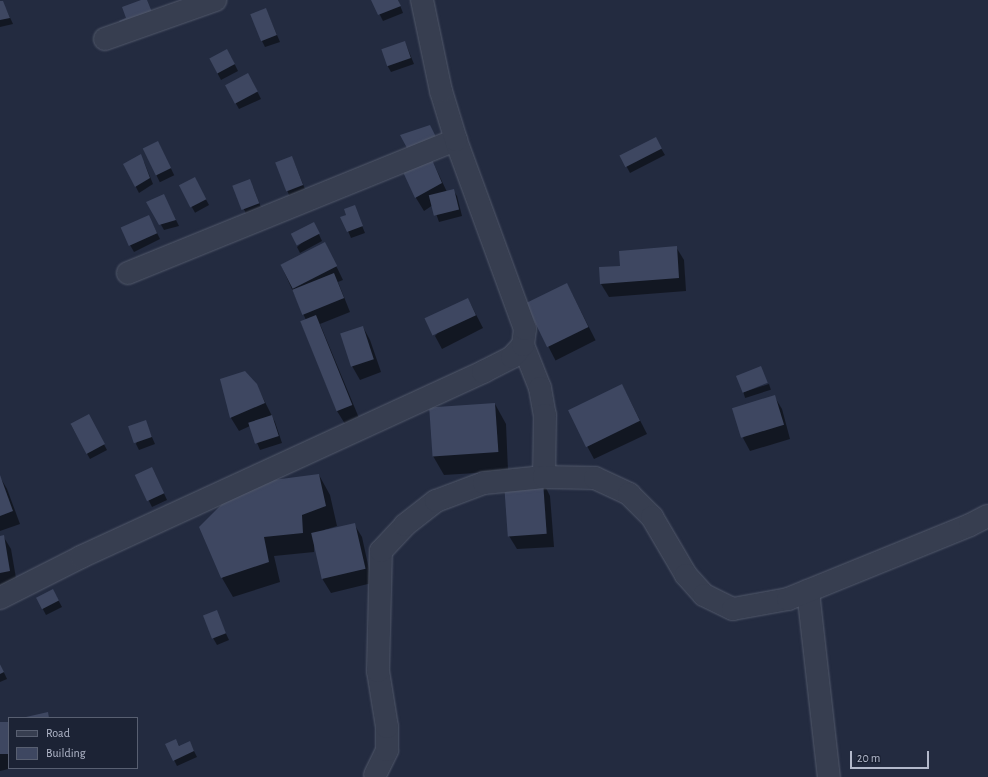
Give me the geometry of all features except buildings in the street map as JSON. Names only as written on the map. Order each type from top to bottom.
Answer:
[{"type":"street","points":[[105,39],[215,0]]},
{"type":"street","points":[[422,0],[441,91],[456,140],[525,329],[523,345],[540,388],[545,415],[544,477]]},
{"type":"street","points":[[128,273],[456,140]]},
{"type":"street","points":[[0,598],[81,557],[483,372],[512,357],[523,345]]},
{"type":"street","points":[[373,776],[387,750],[387,727],[378,671],[381,550],[405,525],[436,501],[484,483],[544,477],[594,478],[629,494],[652,517],[686,575],[704,596],[733,609],[788,599],[970,525],[988,516]]},
{"type":"street","points":[[808,591],[828,777]]}]
